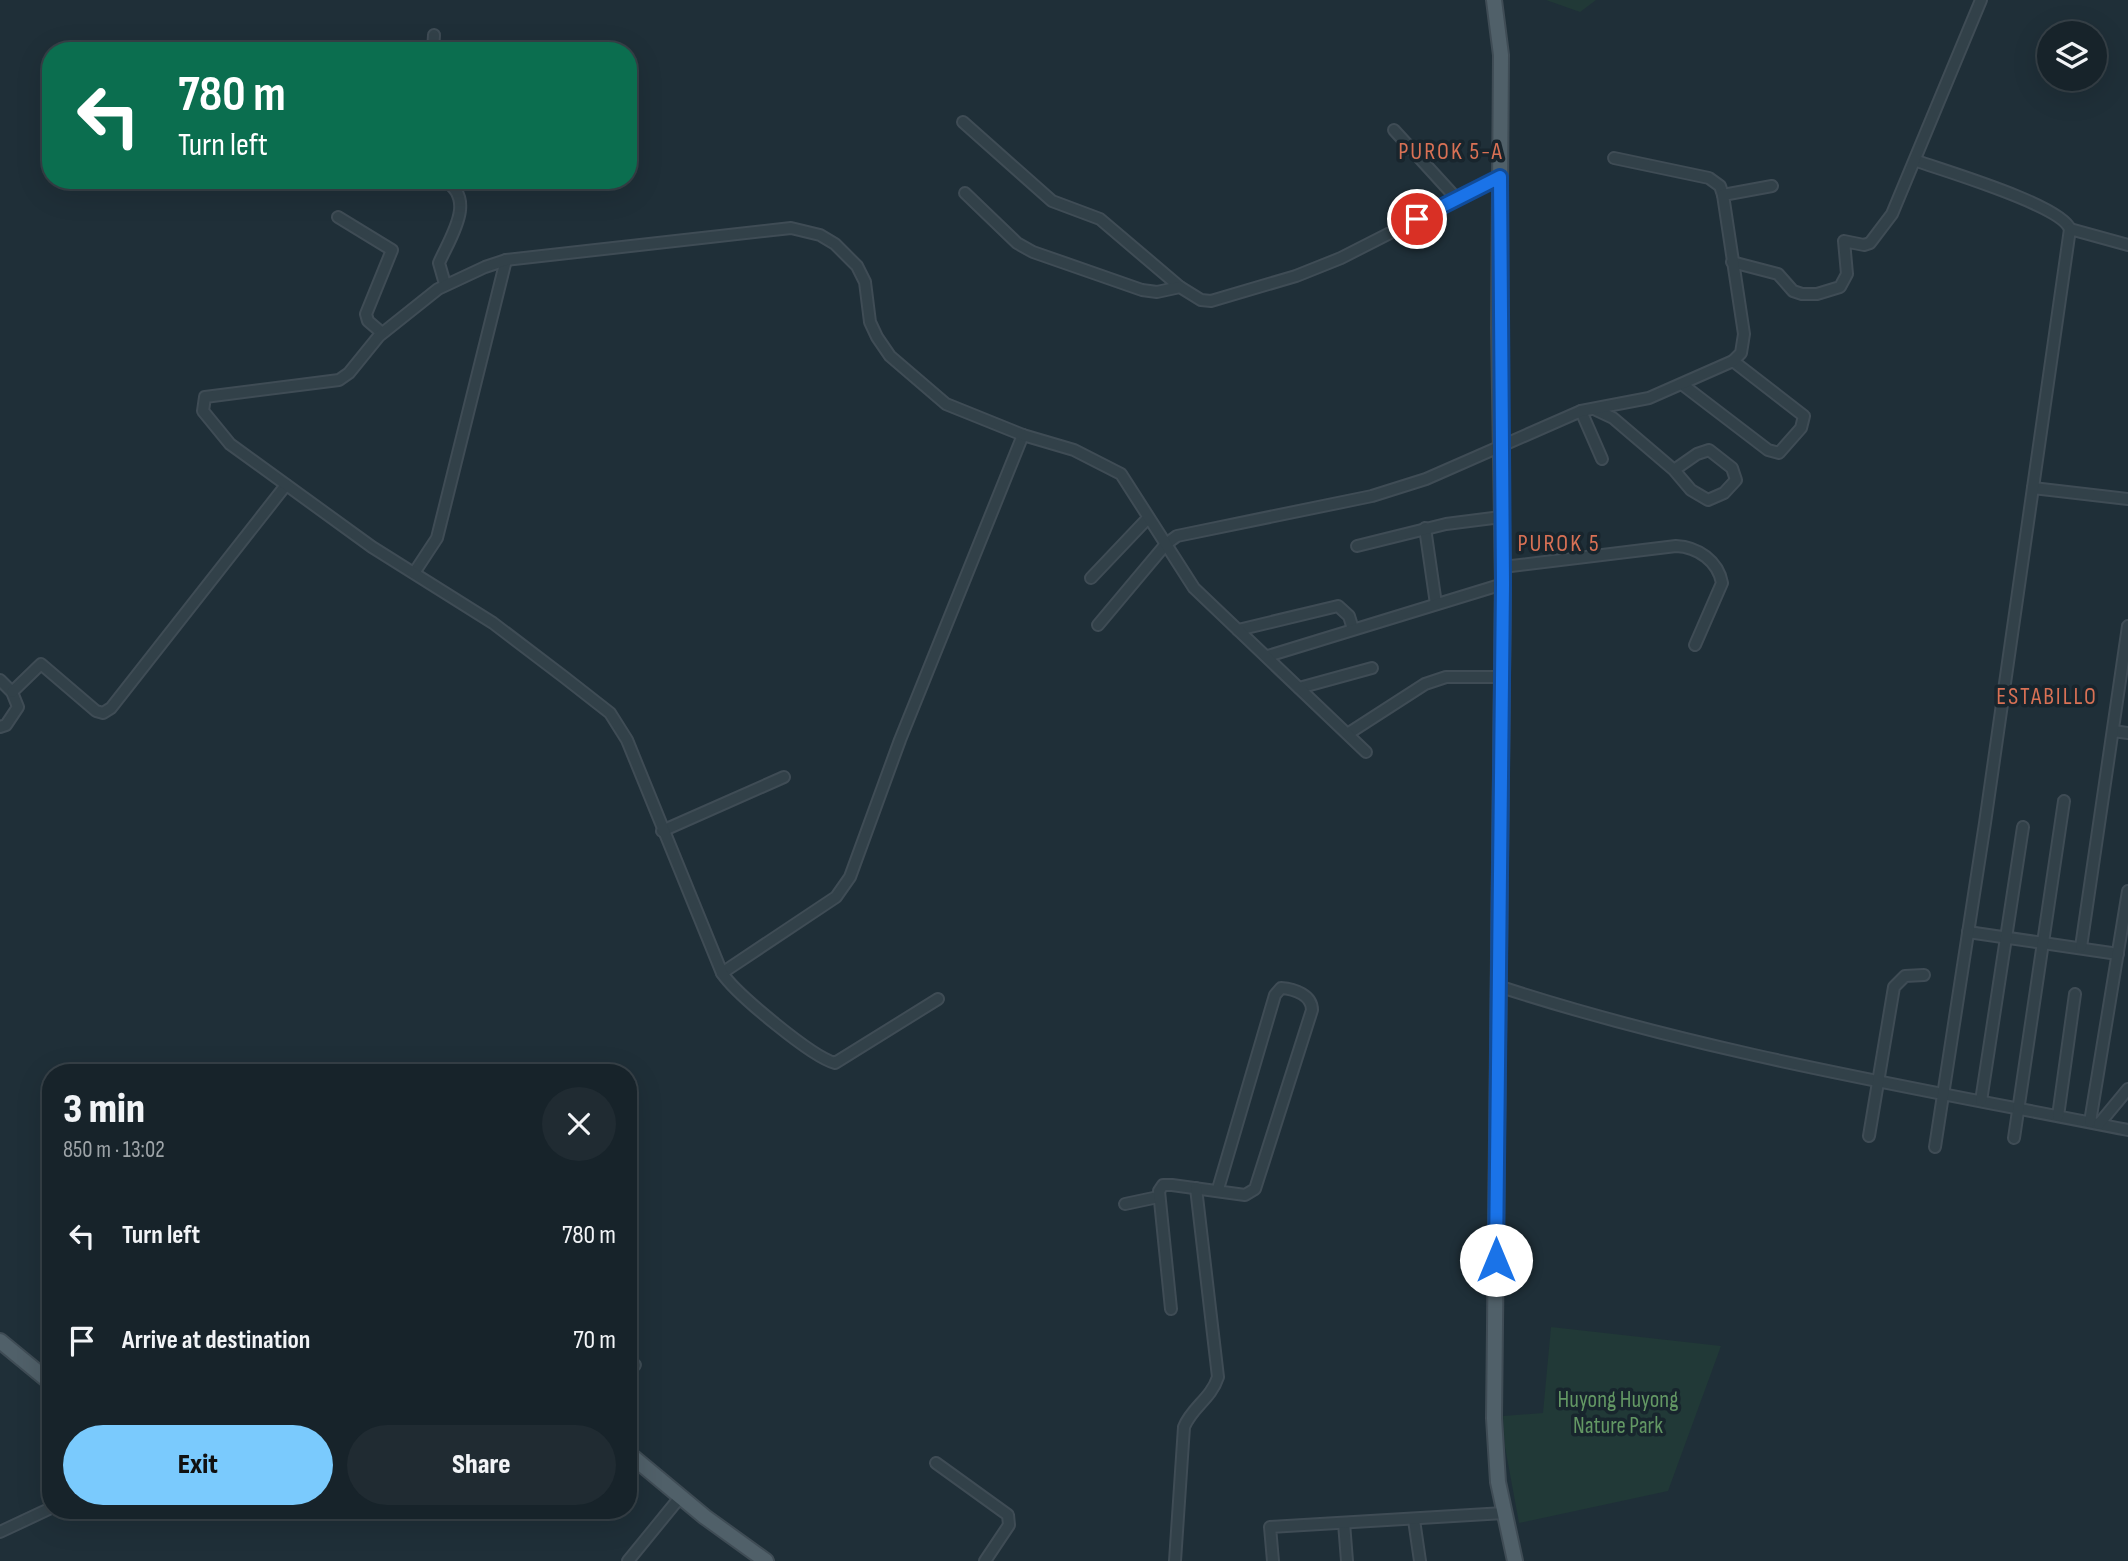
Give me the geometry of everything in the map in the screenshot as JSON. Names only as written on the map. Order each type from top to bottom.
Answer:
[{"type":"main road","points":[[1494,0],[1501,55],[1503,567],[1494,1418],[1504,1513],[1515,1561]]},
{"type":"main road","points":[[0,1341],[42,1376]]},
{"type":"main road","points":[[637,1460],[766,1561]]},
{"type":"street","points":[[1732,261],[1780,276],[1793,291],[1817,294],[1840,287],[1847,274],[1844,241],[1864,246],[1878,237],[1892,214],[1917,161],[1981,0]]},
{"type":"street","points":[[434,35],[434,42]]},
{"type":"street","points":[[963,122],[1052,201],[1100,219],[1180,287],[1200,300],[1211,301],[1296,276],[1342,258],[1500,177]]},
{"type":"street","points":[[1394,130],[1457,199]]},
{"type":"street","points":[[1098,625],[1166,544],[1183,534],[1372,496],[1426,479],[1581,411],[1649,398],[1733,361],[1741,353],[1744,334],[1723,195],[1716,182],[1700,175],[1614,158]]},
{"type":"street","points":[[1917,161],[2038,205],[2062,217],[2070,229],[2128,245]]},
{"type":"street","points":[[1723,195],[1772,186]]},
{"type":"street","points":[[445,284],[439,263],[456,229],[461,208],[454,189]]},
{"type":"street","points":[[965,193],[1017,243],[1033,252],[1142,290],[1157,292],[1180,287]]},
{"type":"street","points":[[338,217],[392,250],[366,314],[368,321],[382,333]]},
{"type":"street","points":[[938,999],[835,1063],[744,999],[722,973],[627,740],[610,713],[493,623],[414,573],[225,440],[202,411],[202,401],[208,395],[339,380],[349,373],[382,333],[445,284],[506,260],[791,228],[805,230],[835,244],[857,266],[865,282],[870,322],[877,337],[890,356],[946,404],[1023,435],[1074,450],[1108,465],[1129,482],[1148,518],[1194,588],[1366,752]]},
{"type":"street","points":[[1935,1147],[2070,229]]},
{"type":"street","points":[[414,573],[437,538],[506,260]]},
{"type":"street","points":[[1683,385],[1768,450],[1779,453],[1795,437],[1804,416],[1733,361]]},
{"type":"street","points":[[1596,410],[1613,418],[1674,470],[1691,490],[1708,500],[1724,493],[1736,480],[1732,468],[1709,450],[1697,454],[1674,470]]},
{"type":"street","points":[[1581,411],[1602,459]]},
{"type":"street","points":[[722,973],[836,897],[850,877],[900,740],[1023,435]]},
{"type":"street","points":[[12,692],[41,664],[96,710],[103,713],[111,708],[286,485]]},
{"type":"street","points":[[2033,488],[2128,499]]},
{"type":"street","points":[[1357,546],[1425,528],[1501,517]]},
{"type":"street","points":[[1091,578],[1148,518]]},
{"type":"street","points":[[1425,528],[1436,604]]},
{"type":"street","points":[[1503,567],[1676,546],[1695,550],[1714,564],[1722,583],[1695,645]]},
{"type":"street","points":[[1268,656],[1503,584]]},
{"type":"street","points":[[1238,630],[1338,607],[1349,616],[1353,629]]},
{"type":"street","points":[[2081,947],[2128,626]]},
{"type":"street","points":[[1299,688],[1372,668]]},
{"type":"street","points":[[1349,733],[1435,681],[1462,675],[1500,677]]},
{"type":"street","points":[[0,680],[18,703],[17,712],[6,725],[0,727]]},
{"type":"street","points":[[2113,731],[2128,733]]},
{"type":"street","points":[[662,831],[783,777]]},
{"type":"street","points":[[2014,1139],[2064,801]]},
{"type":"street","points":[[1981,1101],[2023,827]]},
{"type":"street","points":[[2095,1123],[2128,891]]},
{"type":"street","points":[[1968,932],[2118,954]]},
{"type":"street","points":[[1869,1136],[1894,987],[1905,976],[1924,975]]},
{"type":"street","points":[[1498,986],[1601,1019],[1879,1082],[2127,1129]]},
{"type":"street","points":[[1171,1309],[1158,1197],[1163,1185],[1218,1189],[1238,1194],[1251,1193],[1264,1169],[1312,1010],[1312,1003],[1307,997],[1288,988],[1281,988],[1275,995],[1218,1189]]},
{"type":"street","points":[[2058,1116],[2075,994]]},
{"type":"street","points":[[2095,1123],[2128,1089]]},
{"type":"street","points":[[1175,1561],[1184,1427],[1188,1418],[1214,1391],[1218,1377],[1196,1188]]},
{"type":"street","points":[[1125,1204],[1158,1197]]},
{"type":"street","points":[[936,1463],[1008,1515],[1009,1525],[985,1561]]},
{"type":"street","points":[[628,1561],[681,1496]]},
{"type":"street","points":[[0,1532],[42,1512]]},
{"type":"street","points":[[1273,1561],[1270,1527],[1504,1513]]},
{"type":"street","points":[[1414,1520],[1420,1561]]},
{"type":"street","points":[[1344,1523],[1348,1561]]},
{"type":"green space","points":[[1546,0],[1596,0],[1580,12]]},
{"type":"green space","name":"Huyong Huyong Nature Park","points":[[1551,1327],[1721,1346],[1668,1491],[1519,1523],[1505,1447],[1503,1416],[1543,1413]]},
{"type":"district","name":"PUROK 5-A","points":[[1451,151]]},
{"type":"district","name":"PUROK 5","points":[[1559,543]]},
{"type":"district","name":"ESTABILLO","points":[[2047,696]]},
{"type":"route","points":[[1417,219],[1500,177],[1499,328],[1503,584],[1496,1260]]}]
